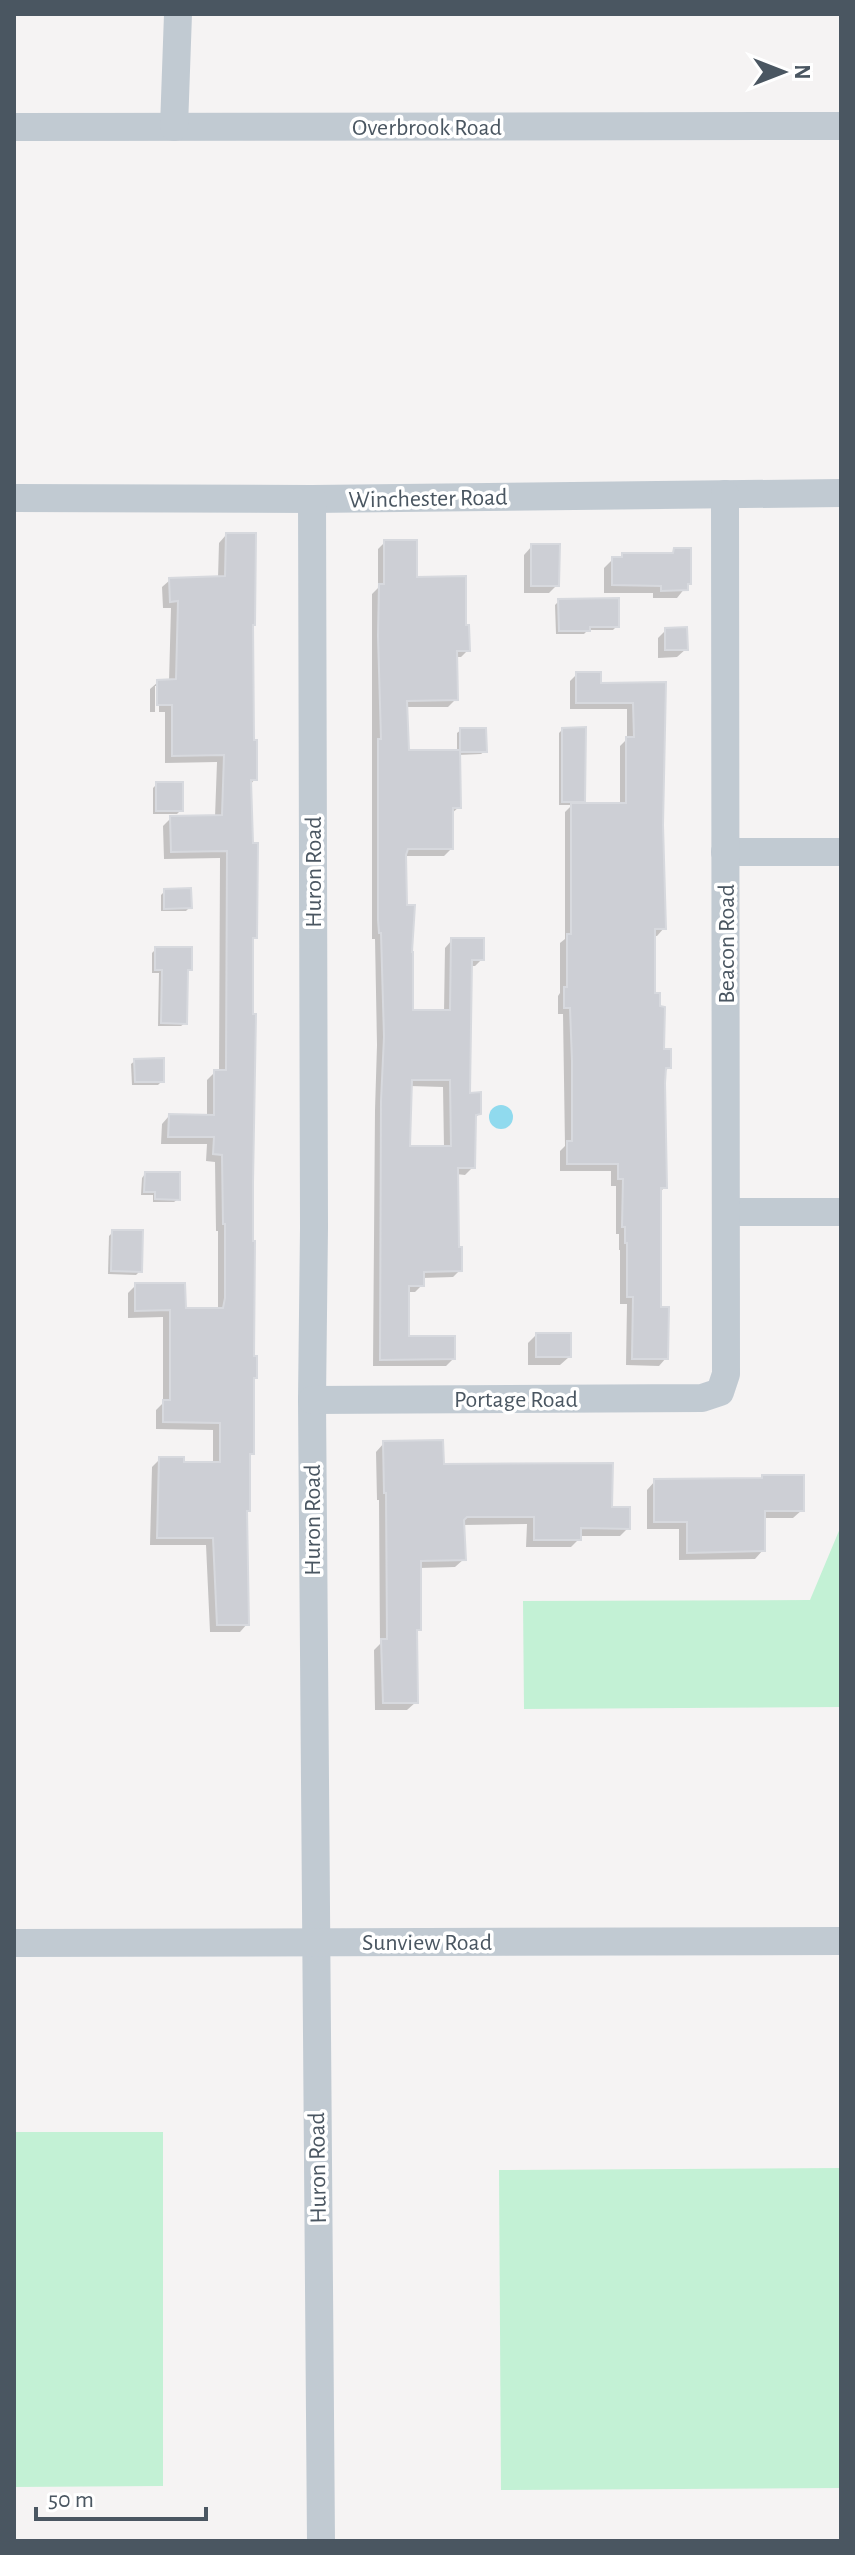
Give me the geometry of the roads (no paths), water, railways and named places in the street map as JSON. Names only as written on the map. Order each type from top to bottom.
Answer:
[{"type":"street","points":[[174,127],[178,14]]},
{"type":"street","name":"Overbrook Road","points":[[14,127],[841,126]]},
{"type":"street","name":"Winchester Road","points":[[14,498],[312,499],[841,493]]},
{"type":"street","name":"Beacon Road","points":[[720,1392],[726,1374],[725,494]]},
{"type":"street","name":"Huron Road","points":[[312,499],[312,1400],[321,2541]]},
{"type":"street","points":[[725,852],[841,852]]},
{"type":"street","points":[[726,1212],[841,1212]]},
{"type":"street","name":"Portage Road","points":[[312,1400],[702,1398],[720,1392]]},
{"type":"street","name":"Sunview Road","points":[[14,1943],[841,1941]]},
{"type":"water","points":[[501,1105],[510,1108],[513,1117],[510,1126],[501,1129],[492,1126],[489,1117],[492,1108]]}]
